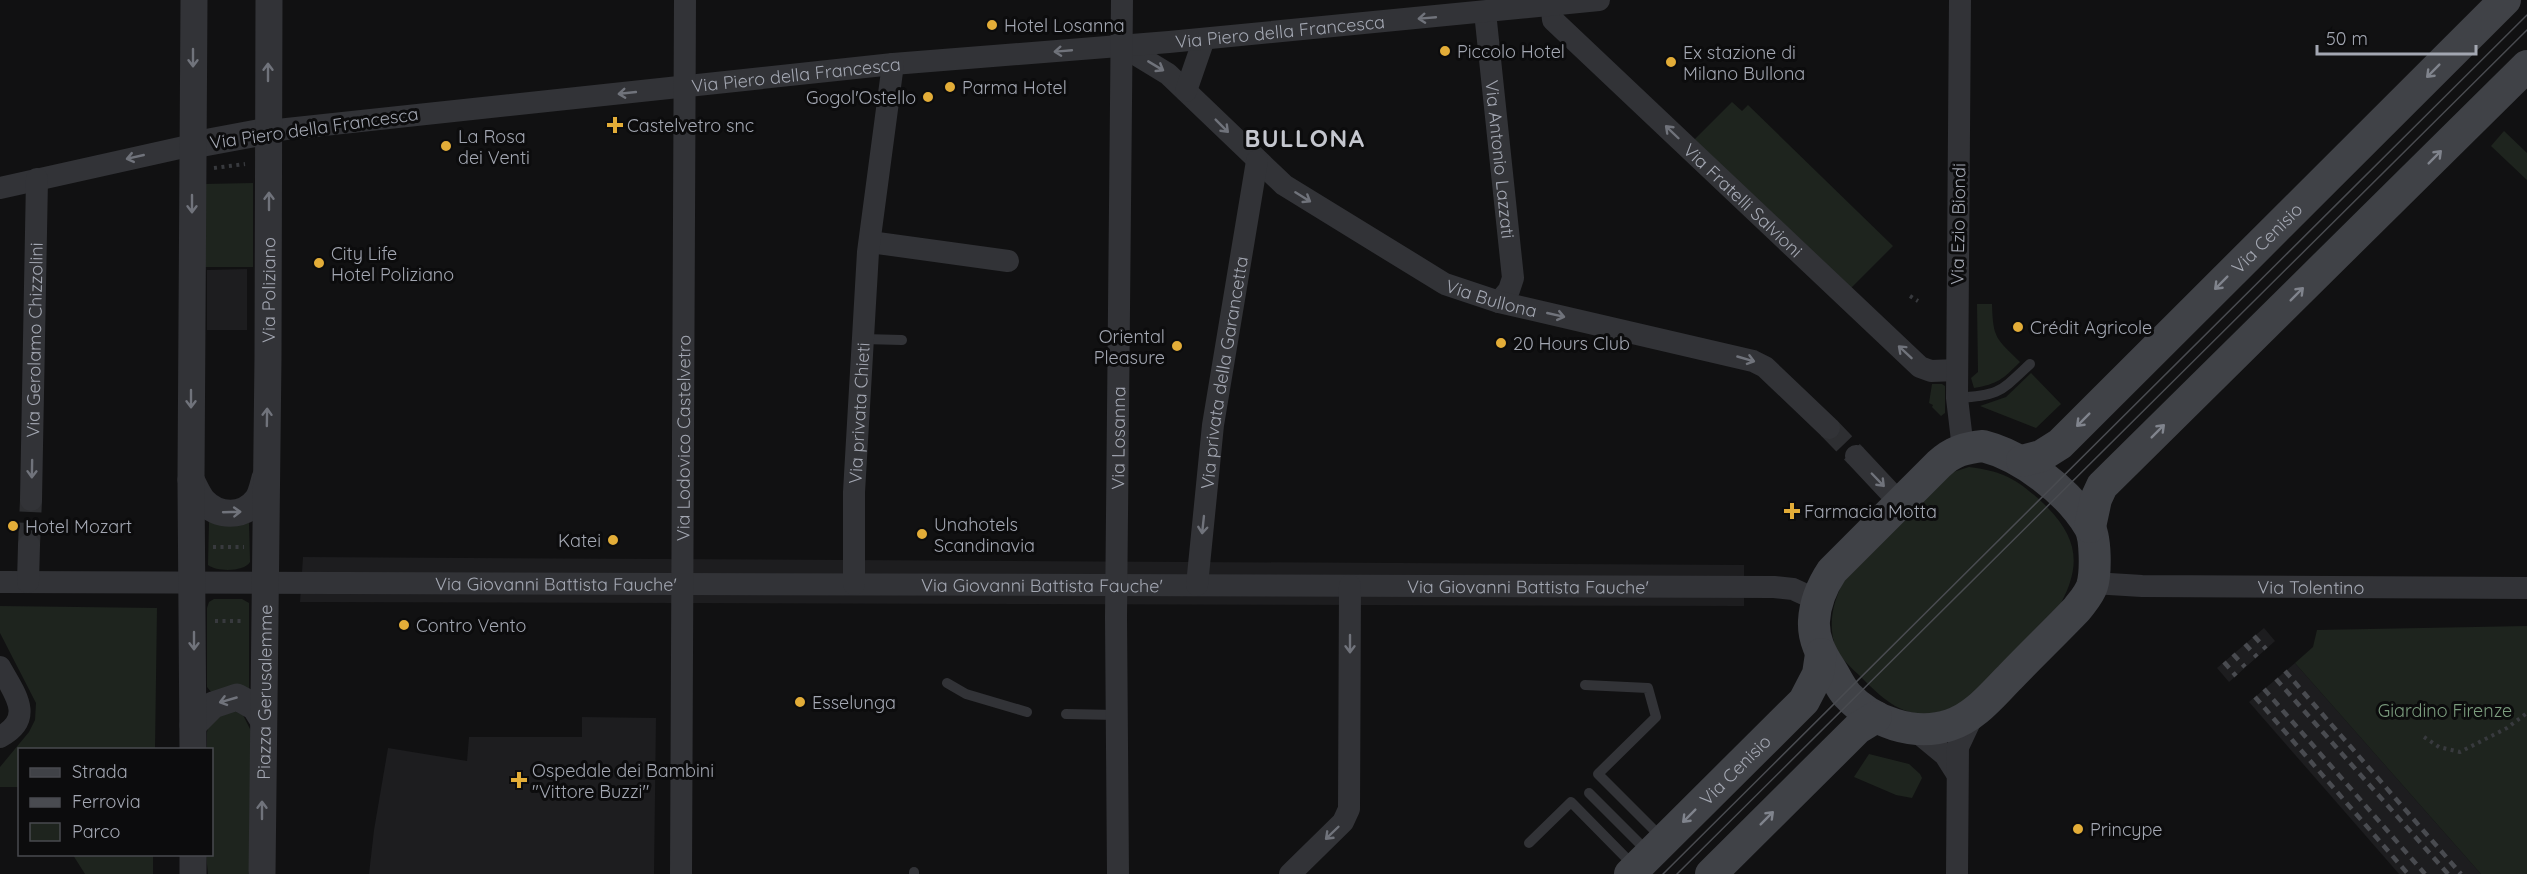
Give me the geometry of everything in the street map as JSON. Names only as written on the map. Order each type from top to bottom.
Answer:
[{"type":"main road","name":"Via Cenisio","points":[[2022,461],[2041,456],[2060,444],[2505,0]]},
{"type":"main road","points":[[2090,527],[2054,486],[2022,461],[2002,451],[1983,446],[1963,449],[1944,459],[1832,571],[1817,600],[1814,622],[1815,639],[1821,654],[1846,693],[1876,717],[1916,731],[1934,730],[1952,725],[1974,713],[2077,609],[2087,596],[2093,583],[2095,564],[2090,527],[2096,499],[2102,486],[2527,66]]},
{"type":"main road","name":"Via Cenisio","points":[[1645,859],[1804,701],[1818,674],[1821,654]]},
{"type":"main road","points":[[1711,874],[1858,728],[1876,717]]},
{"type":"street","points":[[193,737],[191,480],[194,0]]},
{"type":"street","name":"Via Poliziano","points":[[264,582],[267,475],[269,0]]},
{"type":"street","name":"Via Lodovico Castelvetro","points":[[681,874],[685,0]]},
{"type":"street","name":"Via Losanna","points":[[1118,874],[1117,585],[1122,0]]},
{"type":"street","name":"Via Piero della Francesca","points":[[0,188],[193,145],[268,131],[893,64],[1204,39],[1599,0]]},
{"type":"street","name":"Via Ezio Biondi","points":[[1960,0],[1957,398],[1963,449]]},
{"type":"street","name":"Via Fratelli Salvioni","points":[[1551,3],[1553,20],[1920,367],[1931,372],[1957,370]]},
{"type":"street","name":"Via Antonio Lazzati","points":[[1485,12],[1513,278],[1509,290],[1499,302]]},
{"type":"street","points":[[1186,91],[1204,39]]},
{"type":"street","name":"Via Bullona","points":[[1122,46],[1168,74],[1257,161],[1300,196],[1445,284],[1499,302],[1753,361],[1765,367],[1829,428]]},
{"type":"street","name":"Via privata Chieti","points":[[854,584],[854,492],[870,242],[893,64]]},
{"type":"street","name":"Via privata della Garancetta","points":[[1197,585],[1213,425],[1257,161]]},
{"type":"street","name":"Via Gerolamo Chizzolini","points":[[31,500],[37,180]]},
{"type":"street","points":[[870,242],[1008,261]]},
{"type":"street","points":[[1856,456],[1900,503]]},
{"type":"street","points":[[191,480],[204,501],[220,512],[231,514],[245,511],[258,499],[267,475]]},
{"type":"street","points":[[28,545],[28,582]]},
{"type":"street","name":"Piazza Gerusalemme","points":[[0,582],[264,582],[261,872]]},
{"type":"street","name":"Via Giovanni Battista Fauche'","points":[[264,582],[1774,587],[1793,589],[1817,600]]},
{"type":"street","name":"Via Tolentino","points":[[2093,583],[2142,586],[2527,588]]},
{"type":"street","points":[[1290,874],[1343,822],[1349,809],[1350,586]]},
{"type":"street","points":[[0,667],[21,710],[13,729],[0,737]]},
{"type":"street","points":[[193,737],[213,705],[237,697],[255,707],[263,720]]},
{"type":"street","points":[[1957,874],[1958,747],[1974,713]]},
{"type":"street","points":[[1916,731],[1945,755],[1957,774]]},
{"type":"lane","points":[[864,339],[902,340]]},
{"type":"lane","points":[[1957,398],[1994,395],[2030,364]]},
{"type":"lane","points":[[947,683],[966,694],[1027,712]]},
{"type":"lane","points":[[1585,685],[1648,688],[1656,717],[1598,774],[1645,859]]},
{"type":"lane","points":[[1066,714],[1117,715]]},
{"type":"lane","points":[[1589,793],[1645,859]]},
{"type":"lane","points":[[1529,843],[1571,802],[1645,859]]},
{"type":"path","points":[[204,170],[252,163]]},
{"type":"path","points":[[1910,296],[1918,301]]},
{"type":"path","points":[[209,547],[251,547]]},
{"type":"path","points":[[207,621],[251,621]]},
{"type":"path","points":[[2424,736],[2439,747],[2460,752],[2507,728],[2527,713]]},
{"type":"shaded area","points":[[247,269],[247,330],[207,330],[207,270]]},
{"type":"shaded area","points":[[303,557],[1744,565],[1744,606],[300,602]]},
{"type":"shaded area","points":[[2264,628],[2275,641],[2229,682],[2217,668]]},
{"type":"shaded area","points":[[2295,663],[2481,874],[2399,874],[2249,702]]},
{"type":"shaded area","name":"Ospedale dei Bambini \"Vittore Buzzi\"","points":[[582,717],[656,718],[654,874],[369,874],[388,748],[467,761],[469,737],[582,737]]},
{"type":"green space","points":[[1732,102],[1742,111],[1748,105],[1893,246],[1848,291],[1693,141]]},
{"type":"green space","points":[[2504,131],[2527,153],[2527,180],[2491,146]]},
{"type":"green space","points":[[253,183],[253,267],[204,267],[204,184]]},
{"type":"green space","points":[[1977,304],[1992,304],[1993,324],[1997,337],[2020,362],[2000,380],[1974,388],[1971,378],[1978,372]]},
{"type":"green space","points":[[2031,373],[2061,404],[2036,428],[1980,406],[2006,397]]},
{"type":"green space","points":[[1932,384],[1945,386],[1945,413],[1941,416],[1929,403]]},
{"type":"green space","points":[[1969,467],[2001,474],[2026,488],[2043,503],[2063,526],[2069,538],[2074,562],[2072,575],[2061,603],[1964,702],[1932,713],[1919,714],[1906,711],[1883,698],[1839,654],[1832,630],[1834,608],[1844,580],[1950,473]]},
{"type":"green space","points":[[209,522],[249,523],[250,562],[247,565],[230,570],[208,565]]},
{"type":"green space","points":[[214,599],[242,599],[249,603],[249,689],[212,693],[207,687],[207,608],[209,602]]},
{"type":"green space","points":[[0,606],[157,608],[155,748],[18,748],[18,787],[0,787],[0,767],[29,732],[35,720],[36,703],[0,633]]},
{"type":"green space","name":"Giardino Firenze","points":[[2527,626],[2527,874],[2481,874],[2295,663],[2313,647],[2317,630]]},
{"type":"green space","points":[[232,710],[243,715],[251,731],[248,874],[208,874],[206,856],[213,856],[213,748],[207,748],[210,719]]},
{"type":"green space","points":[[1869,754],[1909,764],[1920,774],[1922,778],[1912,798],[1896,795],[1854,777]]},
{"type":"green space","points":[[74,856],[153,856],[153,874],[85,874]]},
{"type":"tunnel","points":[[1829,428],[1856,456]]},
{"type":"tunnel","points":[[29,545],[31,500]]},
{"type":"tram line","points":[[1663,874],[2527,15]]},
{"type":"tram line","points":[[1677,874],[2527,30]]},
{"type":"railway","points":[[2254,636],[2266,649]]},
{"type":"railway","points":[[2245,644],[2257,657]]},
{"type":"railway","points":[[2233,654],[2245,667]]},
{"type":"railway","points":[[2224,662],[2236,676]]},
{"type":"railway","points":[[2285,671],[2461,874]]},
{"type":"railway","points":[[2276,679],[2448,874]]},
{"type":"railway","points":[[2264,689],[2425,874]]},
{"type":"railway","points":[[2255,697],[2408,874]]},
{"type":"place","name":"Hotel Losanna","points":[[992,25]]},
{"type":"place","name":"Piccolo Hotel","points":[[1445,51]]},
{"type":"place","name":"Ex stazione di Milano Bullona","points":[[1671,62]]},
{"type":"place","name":"Parma Hotel","points":[[950,87]]},
{"type":"place","name":"Gogol'Ostello","points":[[928,97]]},
{"type":"place","name":"Castelvetro snc","points":[[615,125]]},
{"type":"place","name":"La Rosa dei Venti","points":[[446,146]]},
{"type":"place","name":"City Life Hotel Poliziano","points":[[319,263]]},
{"type":"place","name":"Crédit Agricole","points":[[2018,327]]},
{"type":"place","name":"20 Hours Club","points":[[1501,343]]},
{"type":"place","name":"Oriental Pleasure","points":[[1177,346]]},
{"type":"place","name":"Farmacia Motta","points":[[1792,511]]},
{"type":"place","name":"Hotel Mozart","points":[[13,526]]},
{"type":"place","name":"Unahotels Scandinavia","points":[[922,534]]},
{"type":"place","name":"Katei","points":[[613,540]]},
{"type":"place","name":"Contro Vento","points":[[404,625]]},
{"type":"place","name":"Esselunga","points":[[800,702]]},
{"type":"place","name":"Ospedale dei Bambini \"Vittore Buzzi\"","points":[[519,780]]},
{"type":"place","name":"Princype","points":[[2078,829]]},
{"type":"district","name":"BULLONA","points":[[1305,138]]}]
